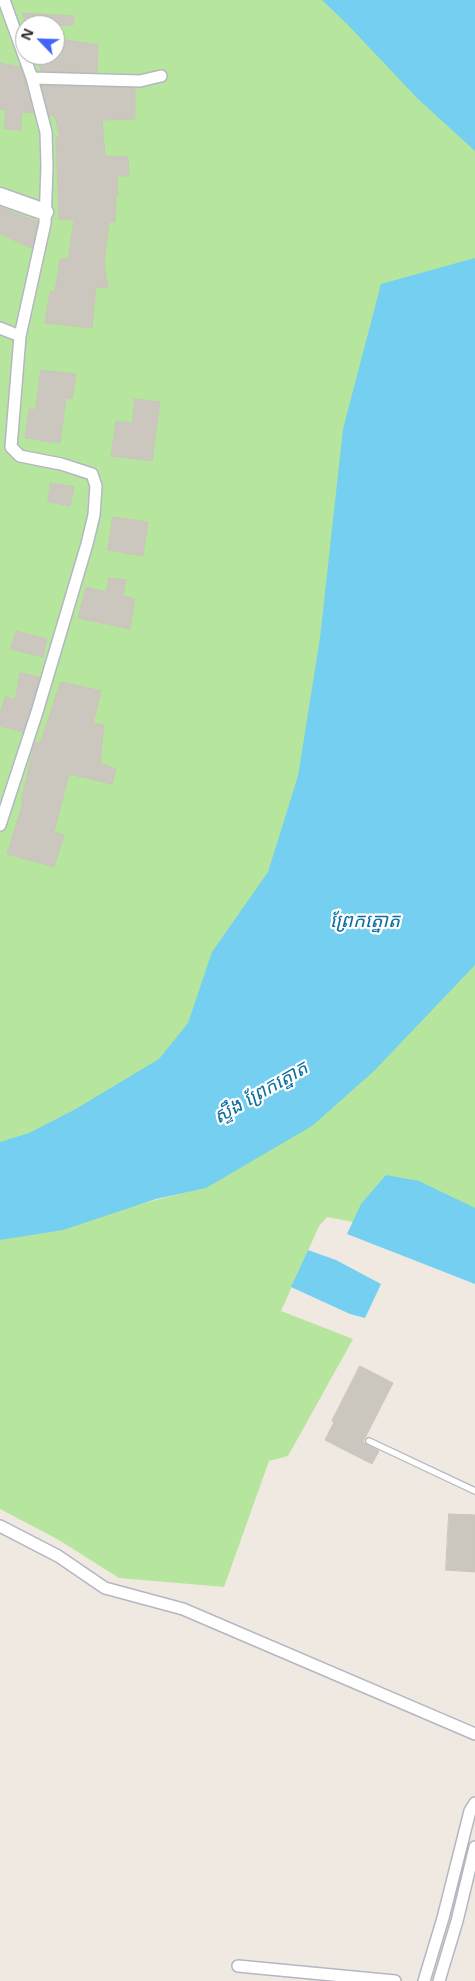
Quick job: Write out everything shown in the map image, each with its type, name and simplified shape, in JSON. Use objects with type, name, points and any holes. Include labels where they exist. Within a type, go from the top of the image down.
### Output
[{"type":"street","points":[[0,825],[37,712],[77,579],[94,515],[96,486],[92,474],[62,464],[20,456],[11,446],[20,336],[45,223],[47,166],[46,132],[32,78],[4,0]]},
{"type":"street","points":[[32,78],[140,81],[162,76]]},
{"type":"street","points":[[0,196],[45,212]]},
{"type":"street","points":[[0,328],[20,336]]},
{"type":"street","points":[[0,1526],[58,1556],[105,1588],[183,1610],[475,1734]]},
{"type":"street","points":[[424,1981],[443,1918],[470,1811],[475,1803]]},
{"type":"street","points":[[439,1981],[475,1847]]},
{"type":"street","points":[[238,1966],[395,1981]]},
{"type":"street","points":[[256,1981],[258,1968]]},
{"type":"lane","points":[[370,1441],[475,1491]]},
{"type":"green space","points":[[0,0],[475,0],[475,1245],[327,1217],[319,1226],[281,1311],[353,1339],[288,1456],[269,1461],[224,1587],[119,1578],[59,1540],[0,1509],[0,1240],[191,1191],[0,1155]]},
{"type":"water","points":[[322,0],[475,0],[475,151],[418,99]]},
{"type":"water","name":"ព្រែកត្នោត","points":[[475,258],[475,965],[374,1071],[312,1126],[206,1188],[156,1199],[63,1230],[0,1240],[0,1142],[29,1133],[74,1110],[159,1059],[188,1023],[212,952],[268,872],[298,776],[320,638],[343,429],[381,284]]},
{"type":"water","points":[[386,1175],[419,1181],[475,1208],[475,1284],[347,1234],[361,1204]]},
{"type":"water","points":[[308,1250],[336,1260],[381,1284],[365,1318],[350,1314],[291,1287]]},
{"type":"building","points":[[23,13],[57,15],[24,15]]},
{"type":"building","points":[[65,15],[74,16],[73,25],[65,25]]},
{"type":"building","points":[[65,40],[98,45],[97,72],[41,71],[39,65],[65,65]]},
{"type":"building","points":[[0,63],[20,67],[25,80],[33,113],[22,112],[21,130],[4,129],[6,110],[0,109]]},
{"type":"building","points":[[42,86],[135,88],[135,119],[102,120],[105,156],[128,157],[129,176],[117,176],[118,195],[116,195],[115,222],[109,222],[104,263],[108,288],[96,287],[92,328],[45,323],[50,291],[55,292],[60,259],[68,259],[74,220],[59,219],[56,137],[60,137],[55,116],[49,115]]},
{"type":"building","points":[[0,207],[38,222],[32,248],[0,234]]},
{"type":"building","points":[[41,370],[76,374],[72,399],[66,398],[60,443],[25,438],[29,409],[35,410]]},
{"type":"building","points":[[135,399],[160,402],[152,461],[111,456],[116,421],[132,423]]},
{"type":"building","points":[[51,483],[74,487],[70,506],[48,502]]},
{"type":"building","points":[[113,517],[148,522],[143,556],[108,550]]},
{"type":"building","points":[[109,578],[126,580],[123,596],[135,599],[130,629],[78,618],[86,587],[106,592]]},
{"type":"building","points":[[16,631],[47,639],[43,657],[11,649]]},
{"type":"building","points":[[20,673],[40,677],[23,732],[0,726],[0,714],[5,697],[15,699]]},
{"type":"building","points":[[61,682],[101,691],[93,723],[104,725],[100,763],[116,769],[112,784],[69,774],[54,832],[64,835],[54,867],[7,854],[23,803],[21,802],[35,742],[40,743]]},
{"type":"building","points":[[360,1366],[393,1383],[363,1442],[379,1451],[372,1464],[325,1440],[334,1422],[332,1421]]},
{"type":"building","points":[[449,1514],[475,1515],[475,1572],[446,1570]]},
{"type":"water label","name":"ស្ទឹង ព្រែកត្នោត","points":[[261,1093]]}]
